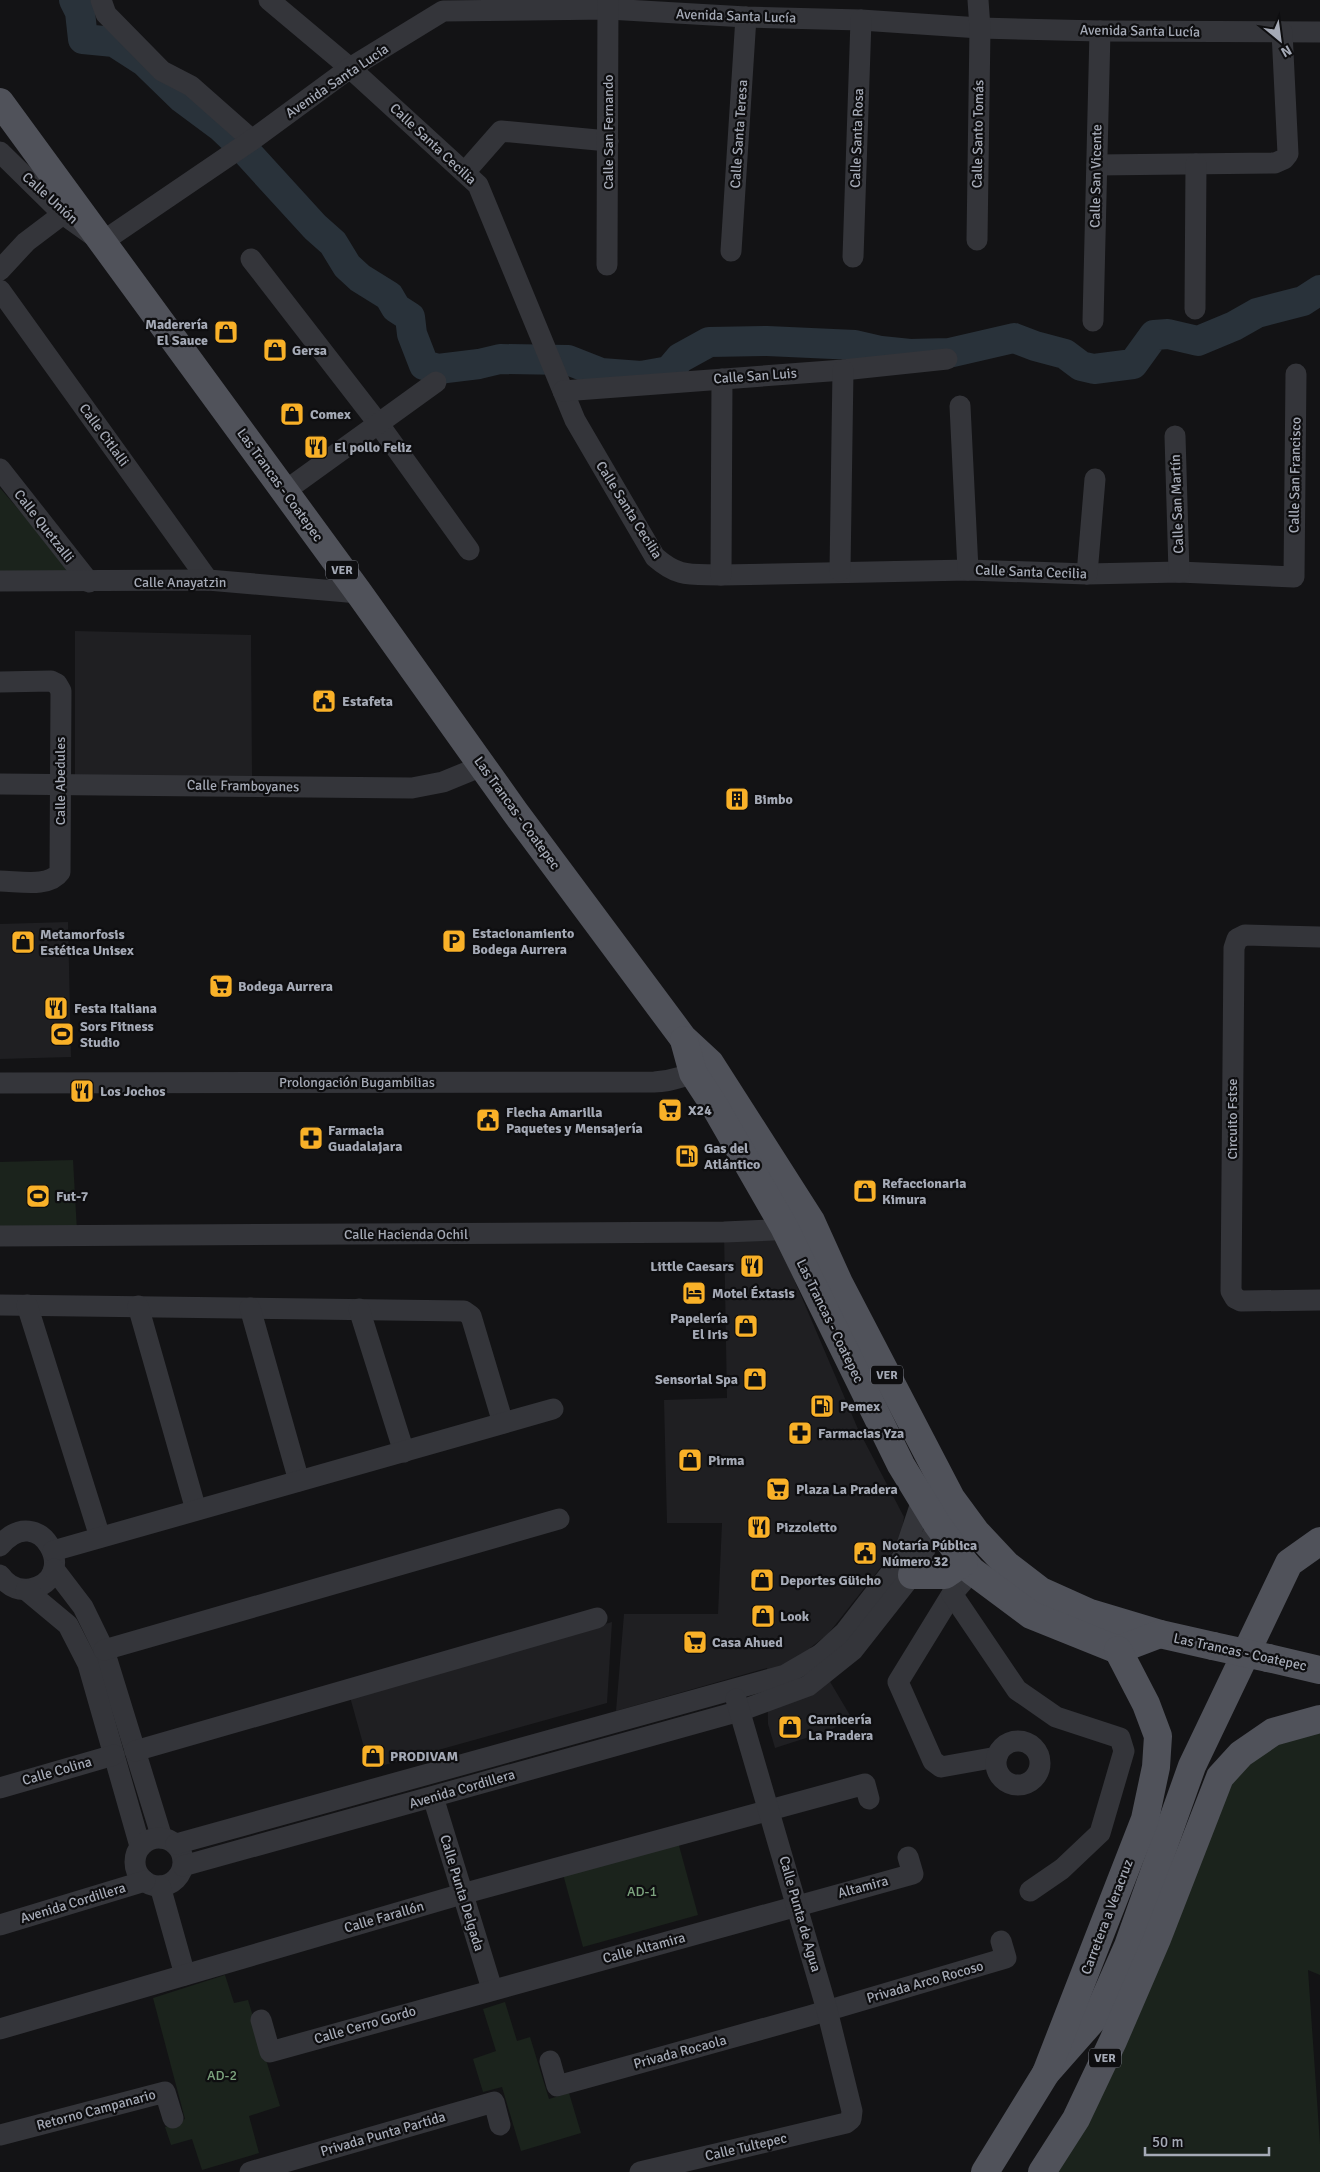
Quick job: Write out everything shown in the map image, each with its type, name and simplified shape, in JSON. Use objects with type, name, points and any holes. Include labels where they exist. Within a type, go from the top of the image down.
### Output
[{"type":"main road","name":"Las Trancas - Coatepec","points":[[0,102],[285,491],[482,766],[683,1038],[702,1068],[811,1221],[839,1283],[951,1498],[976,1532],[1007,1565],[1036,1603],[1090,1613],[1160,1634],[1318,1668]]},
{"type":"main road","name":"Las Trancas - Coatepec","points":[[702,1068],[714,1105],[784,1227],[900,1465],[937,1524],[968,1566],[1118,1650],[1160,1634]]},
{"type":"main road","points":[[1046,2072],[1098,2014],[1128,1946],[1192,1766],[1289,1563],[1320,1541]]},
{"type":"main road","points":[[912,1575],[944,1575],[968,1566]]},
{"type":"main road","name":"Carretera a Veracruz","points":[[985,2172],[1046,2072],[1145,1819],[1156,1767],[1158,1736],[1146,1704],[1118,1650]]},
{"type":"main road","name":"VER","points":[[1042,2172],[1076,2118],[1113,2041],[1157,1939],[1220,1777],[1242,1754],[1273,1732],[1320,1719]]},
{"type":"main road","points":[[1113,2041],[1128,1946]]},
{"type":"street","points":[[101,0],[106,14],[162,71],[190,86],[252,140]]},
{"type":"street","name":"Calle Santa Cecilia","points":[[269,0],[350,68],[478,185],[575,420],[655,557],[669,570],[686,574],[720,575],[840,571],[968,570],[1087,574],[1179,572],[1294,576]]},
{"type":"street","name":"Calle Santo Tomás","points":[[977,240],[980,28],[978,0]]},
{"type":"street","name":"Avenida Santa Lucía","points":[[102,242],[252,140],[350,68],[443,11],[608,5],[746,17],[861,20],[980,28],[1100,31],[1320,32]]},
{"type":"street","name":"Calle San Fernando","points":[[607,265],[608,5]]},
{"type":"street","name":"Calle Santa Teresa","points":[[731,251],[746,17]]},
{"type":"street","name":"Calle Santa Rosa","points":[[852,257],[861,20]]},
{"type":"street","name":"Calle San Vicente","points":[[1093,321],[1100,31]]},
{"type":"street","points":[[1096,165],[1275,163],[1284,159],[1288,154],[1282,32]]},
{"type":"street","points":[[465,172],[502,131],[608,141]]},
{"type":"street","name":"Calle Unión","points":[[0,152],[63,214],[102,242]]},
{"type":"street","points":[[1194,309],[1196,164]]},
{"type":"street","points":[[0,270],[26,242],[63,214]]},
{"type":"street","points":[[251,259],[378,424],[469,550]]},
{"type":"street","name":"Calle Citlalli","points":[[0,290],[208,580]]},
{"type":"street","name":"Calle San Luis","points":[[563,391],[843,370],[947,359]]},
{"type":"street","points":[[840,571],[843,370]]},
{"type":"street","name":"Calle San Francisco","points":[[1294,576],[1296,374]]},
{"type":"street","points":[[720,575],[722,379]]},
{"type":"street","points":[[285,491],[436,382]]},
{"type":"street","points":[[960,406],[968,570]]},
{"type":"street","name":"Calle San Martín","points":[[1175,436],[1179,572]]},
{"type":"street","name":"Calle Quetzalli","points":[[0,469],[89,582]]},
{"type":"street","points":[[1087,574],[1094,478]]},
{"type":"street","name":"Calle Anayatzin","points":[[0,581],[208,580],[359,593]]},
{"type":"street","name":"Calle Abedules","points":[[0,682],[51,681],[57,684],[61,691],[60,872],[56,878],[48,882],[0,881]]},
{"type":"street","name":"Calle Framboyanes","points":[[0,784],[412,788],[443,782],[482,766]]},
{"type":"street","name":"Circuito Fstse","points":[[1320,937],[1245,935],[1237,939],[1234,948],[1231,1291],[1235,1298],[1241,1300],[1320,1300]]},
{"type":"street","name":"Prolongación Bugambilias","points":[[0,1083],[654,1082],[667,1081],[702,1068]]},
{"type":"street","name":"Calle Hacienda Ochil","points":[[0,1236],[724,1232],[774,1230],[811,1221]]},
{"type":"street","points":[[0,1304],[464,1311],[471,1316],[503,1423]]},
{"type":"street","points":[[27,1305],[100,1537]]},
{"type":"street","points":[[138,1306],[196,1510]]},
{"type":"street","points":[[250,1308],[299,1481]]},
{"type":"street","points":[[359,1309],[404,1452]]},
{"type":"street","points":[[0,1575],[7,1583],[16,1588],[26,1590],[36,1588],[44,1584],[54,1560],[100,1537],[553,1409]]},
{"type":"street","name":"Avenida Cordillera","points":[[183,1866],[740,1711],[808,1686],[853,1650],[912,1575],[951,1498]]},
{"type":"street","name":"Avenida Cordillera","points":[[169,1841],[733,1691],[785,1675],[821,1654],[845,1632],[903,1557],[922,1500]]},
{"type":"street","points":[[104,1650],[559,1519]]},
{"type":"street","points":[[5,1537],[25,1531],[34,1532],[49,1543],[54,1560],[83,1607],[104,1650],[111,1706],[125,1753],[140,1846]]},
{"type":"street","points":[[968,1566],[898,1682],[932,1761],[941,1767],[997,1757]]},
{"type":"street","points":[[26,1590],[68,1625],[111,1706]]},
{"type":"street","points":[[952,1594],[1017,1690],[1056,1717],[1120,1738],[1124,1750],[1100,1834],[1062,1869],[1030,1891]]},
{"type":"street","name":"Calle Colina","points":[[0,1788],[597,1618]]},
{"type":"street","points":[[733,1691],[740,1711]]},
{"type":"street","name":"Calle Punta de Agua","points":[[740,1711],[827,2010],[852,2111],[851,2118]]},
{"type":"street","points":[[125,1753],[169,1841],[183,1858],[183,1866],[175,1880],[153,1884]]},
{"type":"street","name":"Calle Farallón","points":[[0,2028],[462,1894],[865,1784],[869,1799]]},
{"type":"street","name":"Calle Punta Delgada","points":[[433,1797],[492,1989]]},
{"type":"street","points":[[169,1841],[146,1841],[140,1846],[136,1853],[136,1869],[153,1884],[185,1975]]},
{"type":"street","name":"Altamira","points":[[797,1906],[913,1874],[908,1857]]},
{"type":"street","name":"Avenida Cordillera","points":[[0,1925],[153,1884]]},
{"type":"street","name":"Calle Altamira","points":[[492,1989],[797,1906]]},
{"type":"street","name":"Privada Arco Rocoso","points":[[827,2010],[1006,1958],[1001,1942]]},
{"type":"street","name":"Calle Cerro Gordo","points":[[261,2020],[270,2052],[492,1989]]},
{"type":"street","name":"Privada Rocaola","points":[[550,2061],[557,2086],[827,2010]]},
{"type":"street","name":"Retorno Campanario","points":[[0,2135],[165,2092],[173,2118]]},
{"type":"street","name":"Privada Punta Partida","points":[[250,2172],[494,2102],[500,2125]]},
{"type":"street","name":"Calle Tultepec","points":[[640,2172],[846,2123],[851,2118]]},
{"type":"shaded area","points":[[75,631],[251,635],[252,777],[75,780]]},
{"type":"shaded area","points":[[68,922],[71,1057],[0,1059],[0,924]]},
{"type":"shaded area","name":"Plaza La Pradera","points":[[773,1230],[858,1429],[904,1517],[900,1543],[828,1634],[810,1648],[851,1717],[831,1730],[775,1748],[768,1724],[767,1668],[616,1711],[624,1614],[718,1614],[722,1523],[667,1523],[664,1400],[727,1398],[724,1232]]},
{"type":"shaded area","points":[[612,1622],[607,1703],[370,1769],[350,1697]]},
{"type":"green space","points":[[0,488],[75,575],[0,572]]},
{"type":"green space","name":"Fut-7","points":[[73,1160],[77,1231],[0,1231],[0,1162]]},
{"type":"green space","points":[[1320,1726],[1320,1975],[1308,1970],[1320,2144],[1320,2172],[1046,2172],[1225,1790],[1274,1740]]},
{"type":"green space","name":"AD-1","points":[[678,1842],[698,1915],[583,1947],[563,1874]]},
{"type":"green space","name":"AD-2","points":[[225,1975],[234,2003],[248,2000],[280,2106],[249,2116],[259,2153],[202,2170],[192,2139],[171,2145],[165,2127],[185,2119],[153,1998]]},
{"type":"green space","points":[[505,2002],[517,2041],[530,2037],[549,2099],[569,2093],[581,2133],[521,2151],[502,2087],[483,2092],[473,2059],[496,2051],[483,2009]]},
{"type":"waterway","points":[[74,0],[80,12],[83,39],[114,42],[145,62],[182,98],[221,127],[242,147],[315,227],[333,243],[347,266],[360,278],[389,296],[396,308],[410,317],[412,334],[424,365],[438,369],[479,364],[500,359],[568,360],[601,373],[641,376],[669,371],[680,358],[709,342],[767,341],[855,345],[881,351],[910,354],[949,353],[1014,338],[1065,354],[1081,366],[1094,369],[1133,364],[1154,335],[1168,334],[1198,341],[1234,326],[1257,313],[1303,301],[1320,290]]},
{"type":"place","name":"Maderería El Sauce","points":[[226,332]]},
{"type":"place","name":"Gersa","points":[[275,350]]},
{"type":"place","name":"Comex","points":[[292,414]]},
{"type":"place","name":"El pollo Feliz","points":[[316,447]]},
{"type":"place","name":"Estafeta","points":[[324,701]]},
{"type":"place","name":"Bimbo","points":[[737,799]]},
{"type":"place","name":"Estacionamiento Bodega Aurrera","points":[[454,941]]},
{"type":"place","name":"Metamorfosis Estética Unisex","points":[[23,942]]},
{"type":"place","name":"Bodega Aurrera","points":[[221,986]]},
{"type":"place","name":"Festa Italiana","points":[[56,1008]]},
{"type":"place","name":"Sors Fitness Studio","points":[[62,1034]]},
{"type":"place","name":"Los Jochos","points":[[82,1091]]},
{"type":"place","name":"X24","points":[[670,1110]]},
{"type":"place","name":"Flecha Amarilla Paquetes y Mensajería","points":[[488,1120]]},
{"type":"place","name":"Farmacia Guadalajara","points":[[311,1138]]},
{"type":"place","name":"Gas del Atlántico","points":[[687,1156]]},
{"type":"place","name":"Refaccionaria Kimura","points":[[865,1191]]},
{"type":"place","name":"Fut-7","points":[[38,1196]]},
{"type":"place","name":"Little Caesars","points":[[752,1266]]},
{"type":"place","name":"Motel Éxtasis","points":[[694,1293]]},
{"type":"place","name":"Papelería El Iris","points":[[746,1326]]},
{"type":"place","name":"Sensorial Spa","points":[[755,1379]]},
{"type":"place","name":"Pemex","points":[[822,1406]]},
{"type":"place","name":"Farmacias Yza","points":[[800,1433]]},
{"type":"place","name":"Pirma","points":[[690,1460]]},
{"type":"place","name":"Plaza La Pradera","points":[[778,1489]]},
{"type":"place","name":"Pizzoletto","points":[[759,1527]]},
{"type":"place","name":"Notaría Pública Número 32","points":[[865,1553]]},
{"type":"place","name":"Deportes Güicho","points":[[762,1580]]},
{"type":"place","name":"Look","points":[[763,1616]]},
{"type":"place","name":"Casa Ahued","points":[[695,1642]]},
{"type":"place","name":"Carnicería La Pradera","points":[[790,1727]]},
{"type":"place","name":"PRODIVAM","points":[[373,1756]]}]
